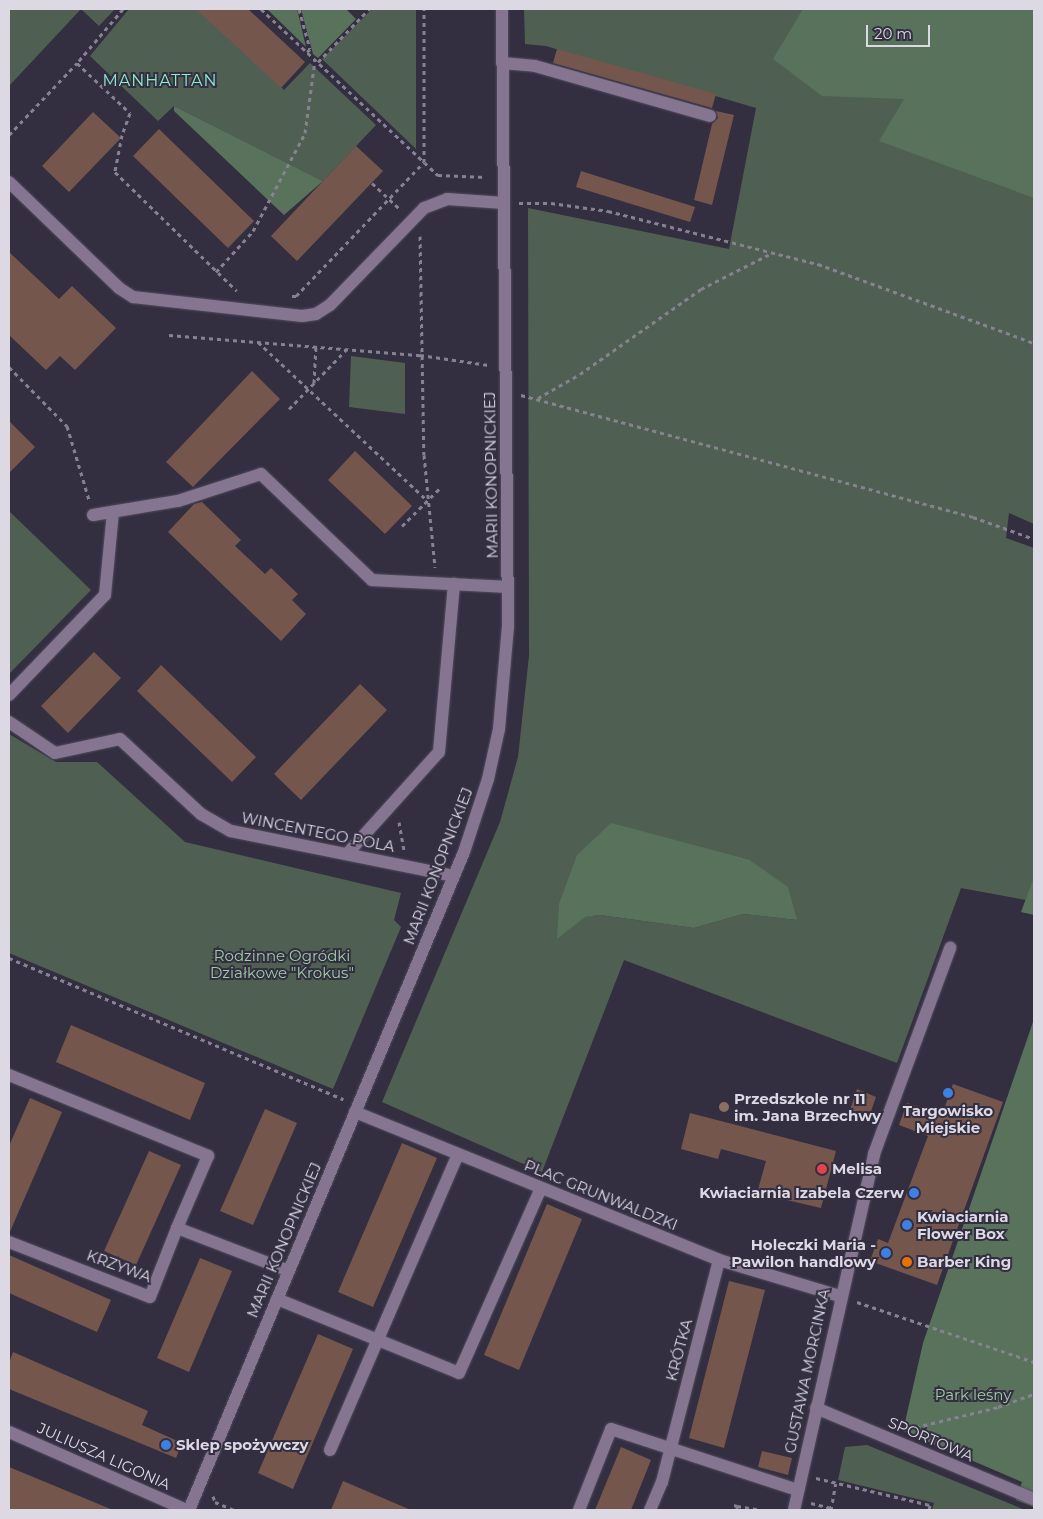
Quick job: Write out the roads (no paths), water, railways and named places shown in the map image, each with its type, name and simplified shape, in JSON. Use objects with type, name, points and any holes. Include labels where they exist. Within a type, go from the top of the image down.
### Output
[{"type":"street","name":"MARII KONOPNICKIEJ","points":[[188,1510],[454,876],[478,815],[499,729],[508,656],[502,9]]},
{"type":"street","points":[[502,62],[535,66],[710,116]]},
{"type":"street","points":[[9,182],[119,288],[133,298],[302,316],[316,314],[330,305],[424,208],[448,199],[504,203]]},
{"type":"street","points":[[93,515],[178,501],[261,474],[372,580],[508,587]]},
{"type":"street","points":[[9,695],[105,595],[113,512]]},
{"type":"street","points":[[347,854],[439,752],[454,584]]},
{"type":"street","name":"WINCENTEGO POLA","points":[[9,722],[55,752],[120,739],[201,814],[231,831],[454,876]]},
{"type":"street","name":"GUSTAWA MORCINKA","points":[[794,1510],[840,1296],[874,1154],[950,948]]},
{"type":"street","points":[[9,1075],[208,1156],[177,1228],[289,1271]]},
{"type":"street","name":"PLAC GRUNWALDZKI","points":[[355,1112],[457,1156],[719,1260],[840,1296]]},
{"type":"street","points":[[330,1450],[457,1156]]},
{"type":"street","points":[[277,1299],[459,1373],[541,1188]]},
{"type":"street","name":"KRZYWA","points":[[9,1242],[150,1297],[177,1228]]},
{"type":"street","name":"KRÓTKA","points":[[650,1510],[662,1482],[719,1260]]},
{"type":"street","name":"SPORTOWA","points":[[816,1408],[1034,1499]]},
{"type":"street","points":[[579,1510],[611,1429],[798,1490]]},
{"type":"street","name":"JULIUSZA LIGONIA","points":[[9,1432],[188,1510]]},
{"type":"place","name":"Targowisko Miejskie","points":[[948,1093]]},
{"type":"place","name":"Przedszkole nr 11 im. Jana Brzechwy","points":[[724,1107]]},
{"type":"place","name":"Melisa","points":[[822,1169]]},
{"type":"place","name":"Kwiaciarnia Izabela Czerw","points":[[914,1193]]},
{"type":"place","name":"Kwiaciarnia Flower Box","points":[[907,1225]]},
{"type":"place","name":"Holeczki Maria - Pawilon handlowy","points":[[886,1253]]},
{"type":"place","name":"Barber King","points":[[907,1262]]},
{"type":"place","name":"Sklep spożywczy","points":[[166,1445]]},
{"type":"district","name":"MANHATTAN","points":[[160,81]]},
{"type":"park label","name":"Rodzinne Ogródki Działkowe \"Krokus\"","points":[[282,964]]},
{"type":"park label","name":"Park leśny","points":[[973,1395]]}]
